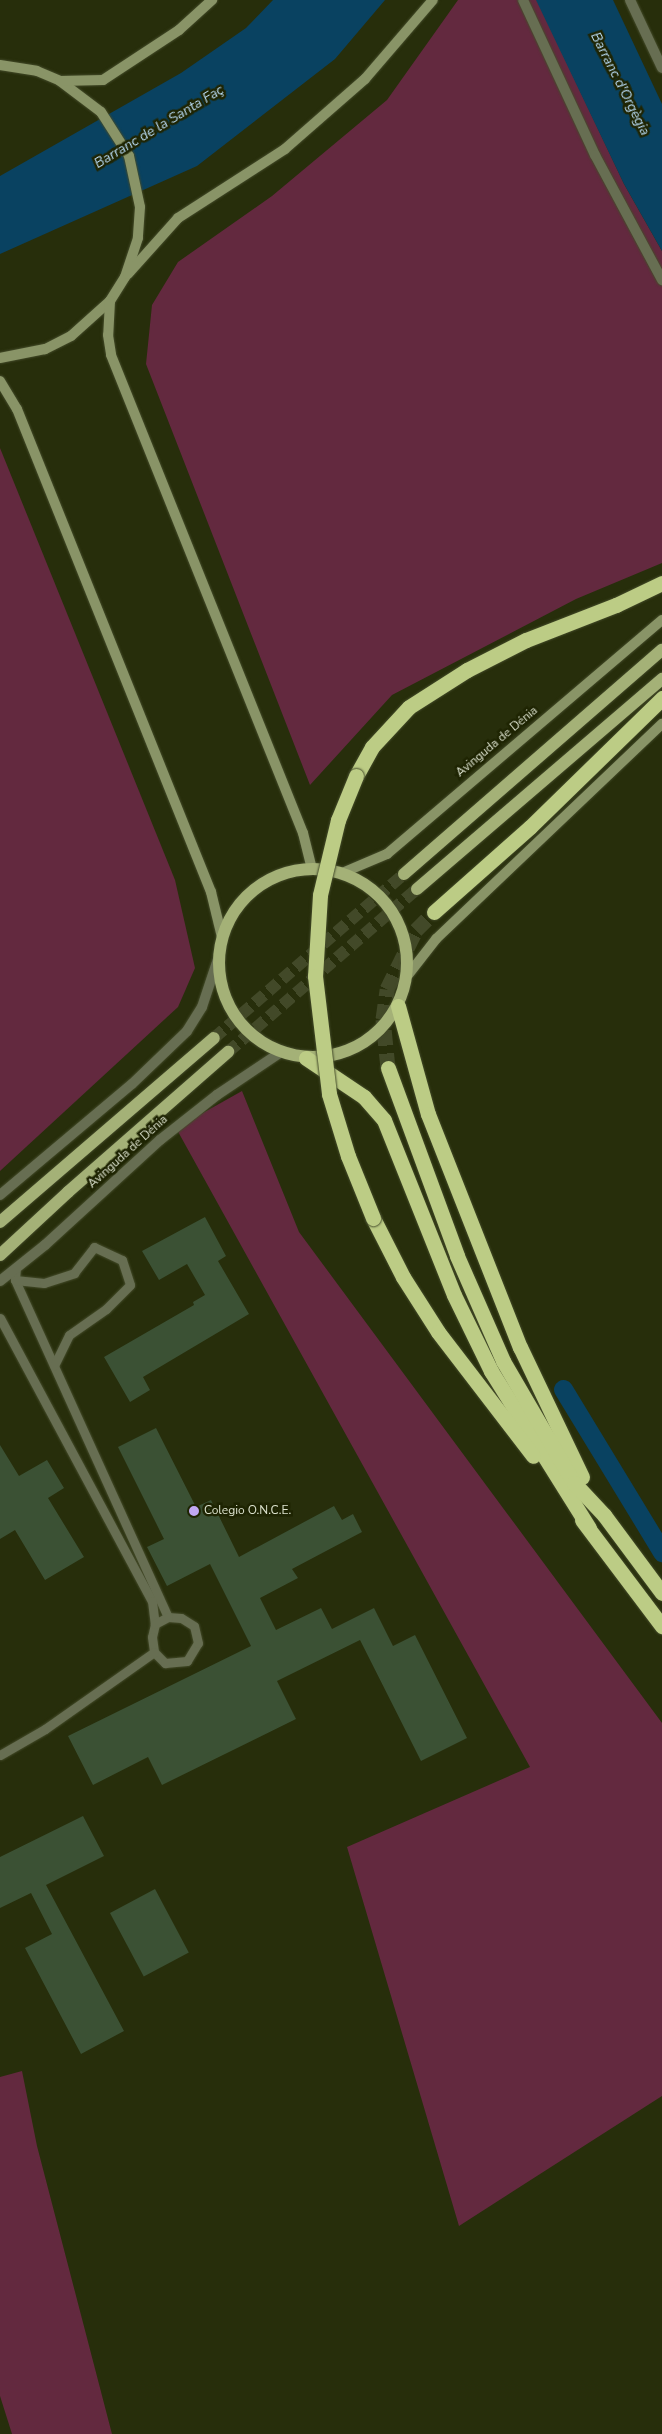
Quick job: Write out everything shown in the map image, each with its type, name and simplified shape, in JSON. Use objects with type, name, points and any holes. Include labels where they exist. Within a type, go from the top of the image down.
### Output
[{"type":"highway","points":[[662,583],[616,605],[526,640],[467,670],[409,706],[372,747],[356,776],[338,820],[320,895],[315,976],[329,1094],[348,1156],[372,1218],[403,1277],[438,1332],[662,1626]]},
{"type":"highway","points":[[434,912],[530,827],[662,698]]},
{"type":"highway","points":[[398,1006],[428,1114],[520,1347],[567,1450],[604,1515]]},
{"type":"highway","points":[[306,1058],[364,1097],[384,1120],[454,1295],[491,1371],[589,1528]]},
{"type":"highway","points":[[388,1068],[457,1256],[499,1353],[574,1483],[604,1515],[662,1593]]},
{"type":"main road","points":[[60,81],[102,80],[179,30],[212,0]]},
{"type":"main road","points":[[0,358],[45,350],[71,336],[110,301],[125,277],[178,218],[285,149],[365,79],[432,0]]},
{"type":"main road","points":[[0,66],[37,72],[60,81],[81,94],[116,131],[129,156],[140,207],[138,238],[125,277]]},
{"type":"main road","points":[[110,301],[108,335],[111,355],[303,833],[312,868]]},
{"type":"main road","points":[[0,381],[17,409],[203,873],[222,937]]},
{"type":"main road","name":"Avinguda de Dénia","points":[[342,873],[387,854],[662,620]]},
{"type":"main road","points":[[404,874],[662,650]]},
{"type":"main road","points":[[417,889],[662,680]]},
{"type":"main road","points":[[408,975],[407,948],[398,922],[384,900],[364,883],[342,873],[312,868],[273,877],[256,888],[237,907],[222,937],[219,956],[222,989],[234,1014],[253,1036],[281,1052],[306,1058],[329,1057],[350,1051],[370,1040],[386,1025],[398,1006],[408,975],[436,939],[662,724]]},
{"type":"main road","points":[[0,1222],[214,1038]]},
{"type":"main road","name":"Avinguda de Dénia","points":[[0,1256],[68,1192],[228,1052]]},
{"type":"street","points":[[523,0],[586,138],[662,280]]},
{"type":"street","points":[[630,0],[662,68]]},
{"type":"street","points":[[0,1195],[132,1084],[187,1031],[202,1008],[219,956]]},
{"type":"street","name":"Avinguda de Dénia","points":[[0,1281],[160,1140],[217,1095],[281,1052]]},
{"type":"lane","points":[[16,1280],[44,1283],[74,1273],[94,1247],[122,1260],[130,1285],[106,1309],[69,1336],[54,1366]]},
{"type":"lane","points":[[16,1268],[16,1280],[168,1618]]},
{"type":"lane","points":[[0,1318],[152,1601],[155,1624],[152,1637],[154,1652],[165,1663],[176,1664],[187,1661],[194,1653],[198,1643],[194,1626],[181,1618],[168,1618],[155,1624]]},
{"type":"lane","points":[[0,1755],[45,1729],[154,1652]]},
{"type":"shaded area","points":[[458,0],[537,0],[624,184],[662,251],[662,563],[576,599],[392,695],[310,785],[146,364],[152,305],[178,262],[272,196],[387,100]]},
{"type":"shaded area","points":[[0,448],[175,880],[195,968],[178,1007],[0,1171]]},
{"type":"shaded area","points":[[242,1091],[299,1232],[662,1723],[662,2096],[459,2226],[347,1847],[530,1767],[176,1128]]},
{"type":"shaded area","points":[[22,2071],[37,2146],[112,2434],[12,2434],[0,2396],[0,2077]]},
{"type":"water","name":"Barranc de la Santa Faç","points":[[273,0],[385,0],[335,59],[197,166],[0,254],[0,176],[181,73],[246,28]]},
{"type":"water","name":"Barranc d'Orgègia","points":[[536,0],[613,0],[662,104],[662,251],[624,184]]},
{"type":"building","points":[[205,1217],[226,1256],[218,1261],[249,1314],[143,1377],[150,1390],[130,1402],[104,1357],[194,1305],[193,1302],[205,1295],[187,1264],[159,1280],[142,1251]]},
{"type":"building","points":[[156,1428],[196,1507],[211,1500],[239,1557],[334,1506],[342,1520],[353,1514],[362,1532],[292,1569],[298,1578],[260,1598],[276,1630],[321,1608],[332,1629],[374,1608],[393,1646],[415,1635],[467,1738],[421,1761],[360,1640],[277,1681],[296,1719],[162,1785],[148,1757],[93,1785],[68,1736],[251,1646],[210,1564],[167,1586],[147,1547],[164,1539],[118,1447]]},
{"type":"building","points":[[0,1445],[19,1476],[47,1460],[64,1488],[48,1498],[84,1557],[45,1580],[15,1530],[0,1539]]},
{"type":"building","points":[[83,1816],[104,1856],[46,1885],[124,2031],[81,2054],[25,1948],[52,1934],[31,1893],[0,1908],[0,1857]]},
{"type":"building","points":[[155,1889],[189,1953],[144,1977],[110,1913]]},
{"type":"waterway","points":[[563,1389],[662,1552]]},
{"type":"tunnel","points":[[214,1038],[404,874]]},
{"type":"tunnel","points":[[228,1052],[417,889]]},
{"type":"tunnel","points":[[388,1068],[383,1019],[387,989],[416,930],[434,912]]},
{"type":"place","name":"Colegio O.N.C.E.","points":[[194,1511]]}]
